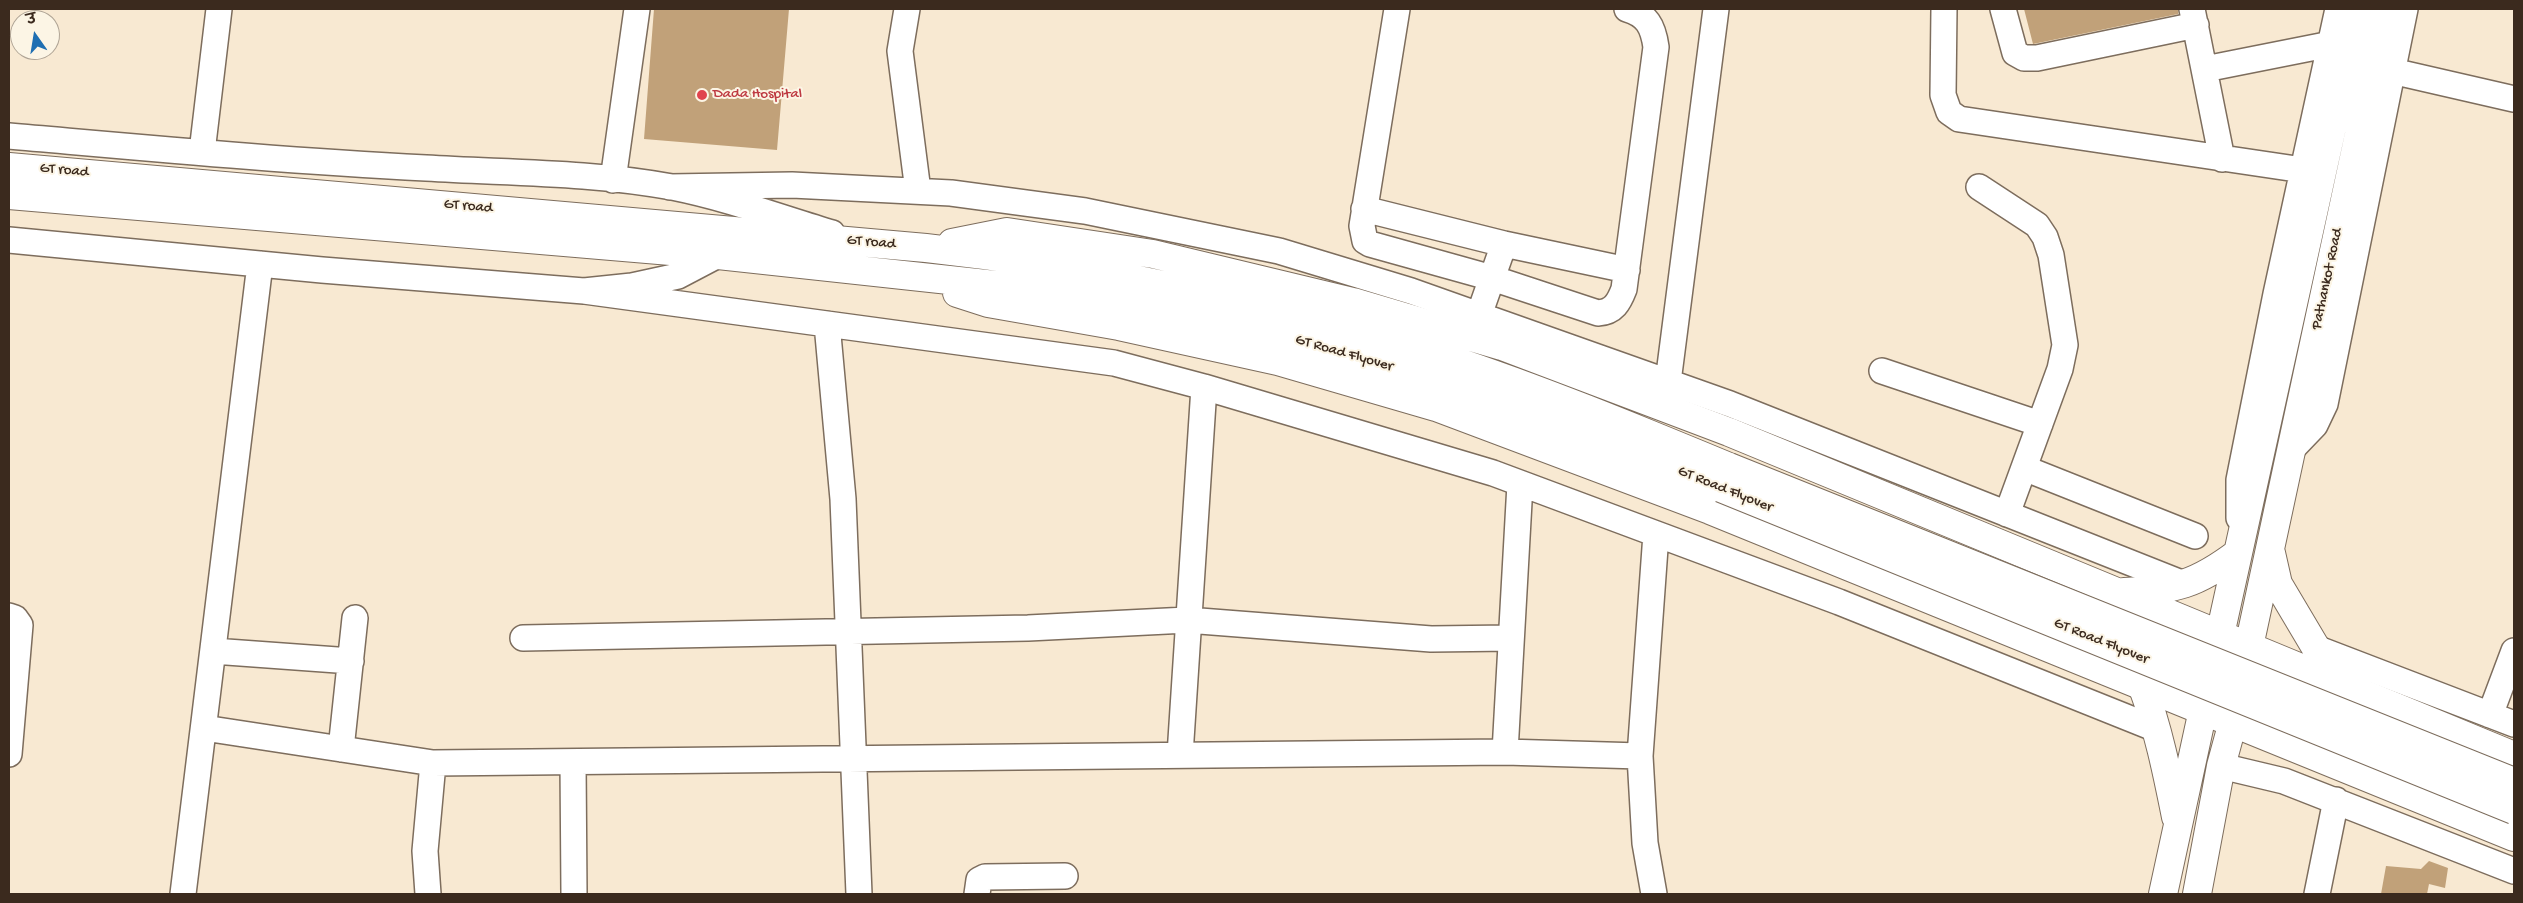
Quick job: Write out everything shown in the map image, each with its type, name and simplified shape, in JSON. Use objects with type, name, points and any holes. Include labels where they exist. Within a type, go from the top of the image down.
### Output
[{"type":"main road","points":[[2164,894],[2358,9]]},
{"type":"main road","name":"Pathankot Road","points":[[2197,894],[2221,766],[2233,722],[2386,9]]},
{"type":"main road","name":"GT road","points":[[9,167],[926,248]]},
{"type":"main road","name":"GT road","points":[[9,195],[718,255],[906,276]]},
{"type":"main road","points":[[926,248],[1007,232],[1153,254],[1353,302],[1502,346],[1729,432],[2514,756]]},
{"type":"main road","name":"GT Road Flyover","points":[[926,248],[991,255],[1126,278],[1287,312],[1443,356],[1649,434],[1725,478],[2514,810]]},
{"type":"main road","points":[[906,276],[988,303],[1119,326],[1278,361],[1436,407],[1710,510],[2514,836]]},
{"type":"main road","name":"GT Road Flyover","points":[[906,276],[1023,288],[1130,302],[1286,338],[1442,384],[1725,478],[2514,782]]},
{"type":"main road","points":[[2270,550],[2278,584],[2316,648],[2376,700]]},
{"type":"main road","points":[[2115,592],[2157,591],[2195,582],[2238,553]]},
{"type":"main road","points":[[2142,685],[2156,729],[2178,829]]},
{"type":"street","points":[[202,152],[219,9]]},
{"type":"street","points":[[613,180],[637,9]]},
{"type":"street","points":[[907,9],[900,51],[918,191]]},
{"type":"street","points":[[1396,9],[1364,209],[1363,235],[1365,241],[1492,278],[1598,313],[1607,312],[1619,302],[1624,289],[1656,47],[1654,32],[1647,19],[1639,13],[1627,9]]},
{"type":"street","points":[[1668,382],[1716,9]]},
{"type":"street","points":[[1944,9],[1943,95],[1949,112],[1960,119],[2303,170]]},
{"type":"street","points":[[2003,9],[2015,53],[2024,58],[2037,58],[2194,17],[2222,159]]},
{"type":"street","points":[[2238,553],[2239,480],[2338,9]]},
{"type":"street","points":[[2292,450],[2315,425],[2325,404],[2405,9]]},
{"type":"street","points":[[2205,69],[2331,44]]},
{"type":"street","points":[[2392,71],[2514,99]]},
{"type":"street","points":[[9,136],[425,168],[557,173],[670,187],[723,199],[860,242]]},
{"type":"street","points":[[670,187],[792,185],[951,193],[1085,211],[1279,251],[1411,291],[1730,404],[2184,584]]},
{"type":"street","points":[[1979,187],[2037,225],[2044,237],[2051,255],[2065,345],[2060,369],[2007,514]]},
{"type":"street","points":[[1364,209],[1504,244],[1627,270]]},
{"type":"street","points":[[9,240],[260,264],[584,291],[1114,363],[1204,387],[1474,467],[1839,602],[2156,729]]},
{"type":"street","points":[[1479,315],[1504,244]]},
{"type":"street","points":[[584,291],[632,286],[678,276],[718,255]]},
{"type":"street","points":[[184,894],[260,264]]},
{"type":"street","points":[[827,324],[844,500],[859,894]]},
{"type":"street","points":[[1882,372],[2040,424]]},
{"type":"street","points":[[1180,755],[1187,620],[1204,387]]},
{"type":"street","points":[[2024,468],[2195,536]]},
{"type":"street","points":[[1505,752],[1520,484]]},
{"type":"street","points":[[1654,894],[1646,843],[1640,756],[1656,534]]},
{"type":"street","points":[[9,616],[15,618],[20,626],[9,754]]},
{"type":"street","points":[[341,749],[355,618]]},
{"type":"street","points":[[523,638],[1028,628],[1187,620],[1431,639],[1511,638]]},
{"type":"street","points":[[2316,648],[2514,724]]},
{"type":"street","points":[[213,651],[351,661]]},
{"type":"street","points":[[2490,715],[2514,651]]},
{"type":"street","points":[[204,728],[433,763],[1505,752],[1640,756]]},
{"type":"street","points":[[573,762],[574,894]]},
{"type":"street","points":[[428,894],[425,851],[433,763]]},
{"type":"street","points":[[2221,766],[2284,781],[2514,870]]},
{"type":"street","points":[[2318,894],[2336,800]]},
{"type":"street","points":[[977,894],[979,880],[985,877],[1065,876]]},
{"type":"building","points":[[654,9],[789,9],[777,150],[644,139]]},
{"type":"building","points":[[2024,9],[2178,9],[2178,14],[2033,44]]},
{"type":"building","points":[[2429,861],[2448,868],[2445,888],[2429,884],[2427,894],[2381,894],[2386,866],[2421,869]]},
{"type":"place","name":"Dada Hospital","points":[[702,95]]}]
